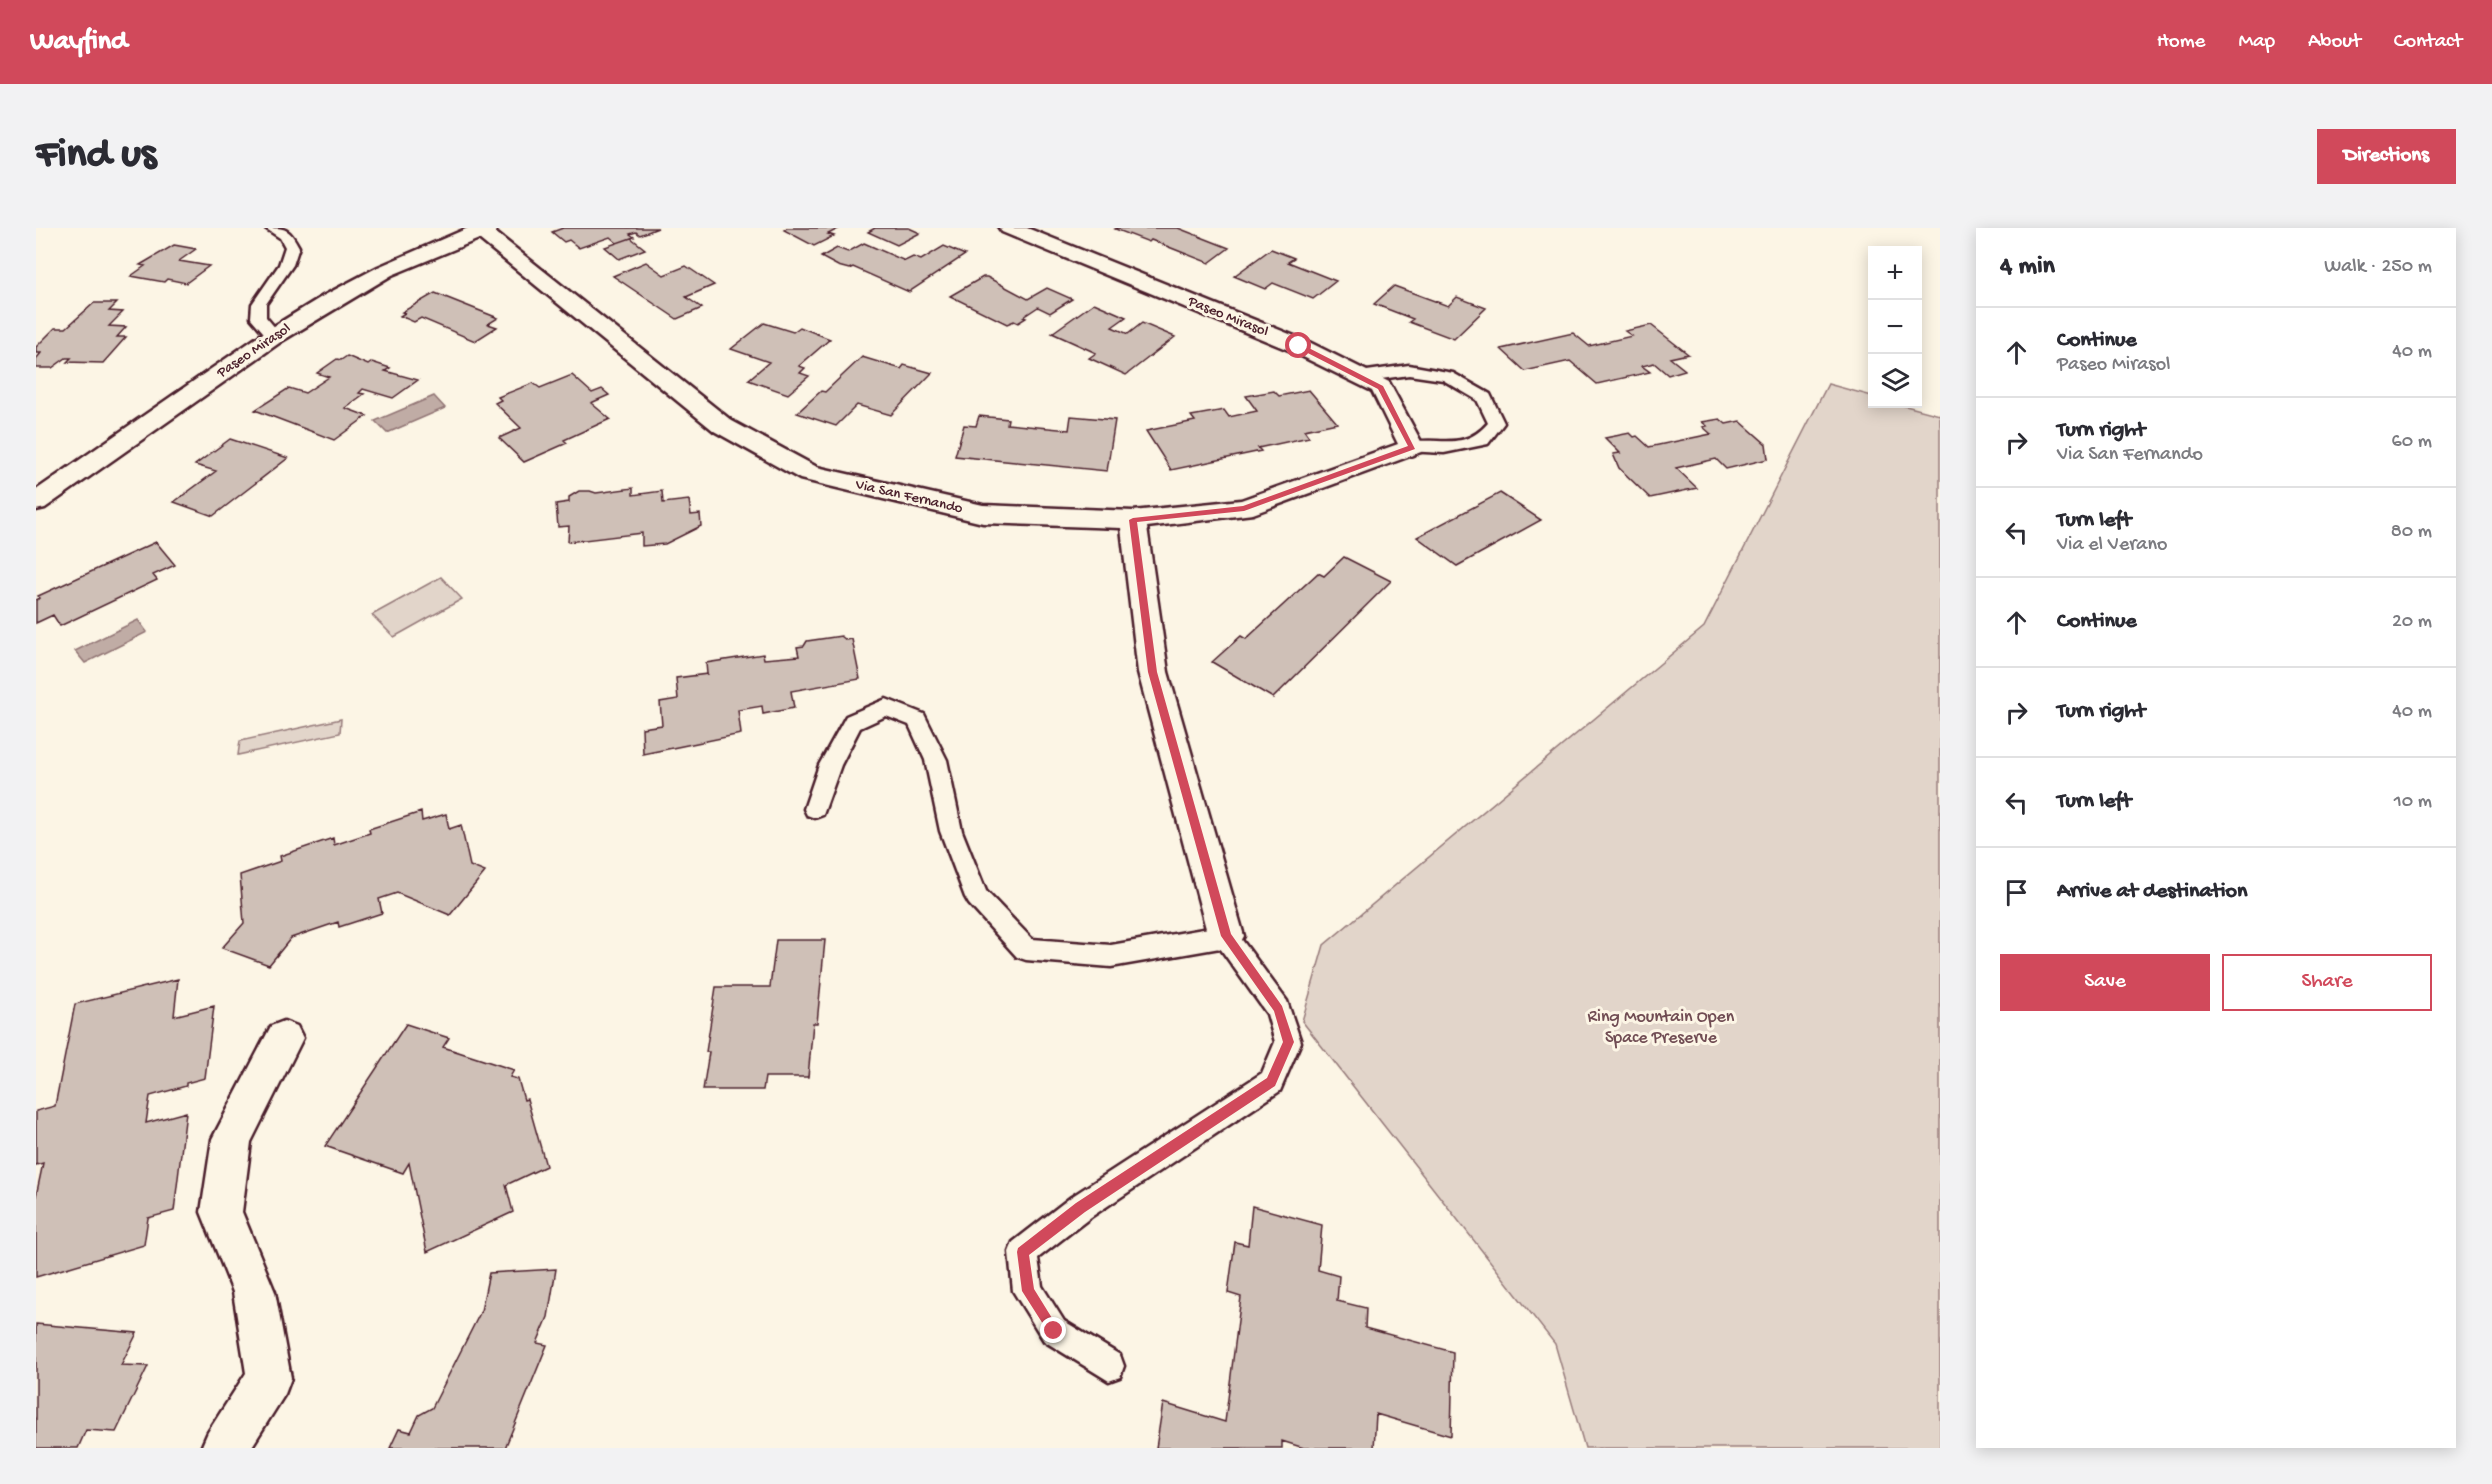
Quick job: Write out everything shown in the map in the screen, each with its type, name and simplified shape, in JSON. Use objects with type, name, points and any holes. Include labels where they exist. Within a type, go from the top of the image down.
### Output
[{"type":"street","name":"Paseo Mirasol","points":[[1009,228],[1299,346],[1381,387],[1412,447]]},
{"type":"street","name":"Paseo Mirasol","points":[[36,502],[274,336],[385,271],[482,229]]},
{"type":"street","name":"Via San Fernando","points":[[482,229],[723,426],[809,473],[983,514],[1133,520],[1244,508],[1412,447]]},
{"type":"street","points":[[1133,520],[1153,672],[1226,936]]},
{"type":"street","points":[[224,1448],[269,1378],[254,1292],[221,1212],[232,1139],[285,1038]]},
{"type":"lane","points":[[272,228],[286,235],[292,247],[286,266],[259,304],[258,318],[274,336]]},
{"type":"lane","points":[[1360,377],[1409,370],[1447,376],[1484,397],[1496,423],[1482,440],[1444,448],[1412,447]]},
{"type":"lane","points":[[815,809],[830,765],[853,722],[886,707],[917,720],[936,760],[951,831],[977,897],[1026,949],[1111,956],[1226,936],[1278,1009],[1288,1042],[1271,1082],[1081,1207],[1023,1252],[1028,1291],[1054,1331],[1109,1365]]},
{"type":"green space","name":"Ring Mountain Open Space Preserve","points":[[1828,384],[1868,395],[1868,408],[1913,408],[1940,415],[1940,1448],[1585,1448],[1555,1344],[1302,1021],[1324,945],[1704,627]]},
{"type":"green space","points":[[441,577],[462,599],[394,637],[372,615]]},
{"type":"green space","points":[[341,719],[340,733],[238,755],[240,741]]},
{"type":"shaded area","points":[[434,396],[445,408],[387,433],[375,421]]},
{"type":"shaded area","points":[[138,620],[147,632],[85,663],[75,651]]},
{"type":"building","points":[[563,228],[658,228],[640,235],[636,232],[630,234],[634,237],[617,243],[610,237],[579,248],[569,240],[564,242],[552,232]]},
{"type":"building","points":[[787,228],[840,228],[828,234],[834,236],[814,246],[784,230]]},
{"type":"building","points":[[875,228],[909,228],[920,233],[897,245],[868,232]]},
{"type":"building","points":[[1178,228],[1229,248],[1209,263],[1151,240],[1149,242],[1115,229]]},
{"type":"building","points":[[631,238],[645,249],[619,259],[605,247]]},
{"type":"building","points":[[864,243],[905,261],[913,257],[921,260],[944,246],[965,255],[909,292],[853,267],[849,269],[838,266],[821,257],[837,248],[848,252]]},
{"type":"building","points":[[174,245],[196,249],[179,261],[209,266],[186,283],[131,276],[145,266],[140,265]]},
{"type":"building","points":[[1271,249],[1294,258],[1288,262],[1336,281],[1313,299],[1273,283],[1265,289],[1234,276]]},
{"type":"building","points":[[646,262],[664,275],[686,266],[714,285],[686,297],[702,308],[677,319],[613,276]]},
{"type":"building","points":[[983,277],[1028,299],[1047,288],[1072,299],[1050,313],[1038,307],[1018,323],[1014,321],[1007,324],[950,296]]},
{"type":"building","points":[[1394,286],[1448,306],[1457,297],[1486,308],[1454,339],[1409,322],[1413,319],[1374,304]]},
{"type":"building","points":[[435,293],[498,318],[488,324],[497,327],[475,341],[421,318],[414,322],[400,316],[405,313],[402,312]]},
{"type":"building","points":[[94,303],[117,303],[109,311],[123,312],[109,326],[126,327],[117,337],[126,337],[103,363],[67,362],[71,358],[66,358],[52,368],[36,368],[36,359],[41,353],[36,353],[36,347],[55,328],[66,328]]},
{"type":"building","points":[[1094,303],[1126,317],[1112,327],[1128,334],[1142,323],[1175,337],[1126,375],[1089,358],[1096,353],[1052,333]]},
{"type":"building","points":[[764,323],[793,332],[800,327],[830,339],[799,366],[805,368],[800,373],[809,376],[788,394],[748,380],[769,362],[731,349]]},
{"type":"building","points":[[1651,325],[1688,354],[1670,358],[1685,370],[1668,375],[1654,363],[1642,366],[1650,372],[1597,384],[1570,361],[1525,371],[1501,349],[1573,333],[1589,346],[1632,336],[1625,331]]},
{"type":"building","points":[[347,356],[368,365],[372,362],[390,368],[385,371],[418,380],[393,398],[363,389],[359,393],[364,394],[345,408],[367,416],[334,440],[255,410],[289,388],[305,393],[329,377],[317,373],[337,359],[341,360]]},
{"type":"building","points":[[862,357],[901,369],[904,365],[932,373],[891,415],[857,405],[836,426],[797,413],[821,391],[825,392]]},
{"type":"building","points":[[572,375],[592,393],[602,389],[609,395],[591,403],[610,419],[564,440],[567,443],[524,462],[499,438],[521,428],[495,403],[501,400],[498,397],[533,383],[540,388]]},
{"type":"building","points":[[1309,390],[1337,423],[1304,430],[1309,437],[1258,448],[1261,451],[1171,470],[1146,431],[1195,421],[1191,416],[1224,410],[1229,417],[1257,411],[1246,396],[1274,391],[1279,396]]},
{"type":"building","points":[[979,416],[1008,419],[1007,424],[1069,430],[1071,416],[1115,420],[1107,471],[955,456],[964,425],[976,426]]},
{"type":"building","points":[[1720,419],[1726,424],[1740,421],[1766,444],[1768,459],[1726,469],[1716,459],[1676,468],[1697,488],[1650,498],[1619,468],[1613,454],[1620,453],[1605,438],[1630,433],[1649,447],[1711,434],[1703,427],[1707,426],[1702,422]]},
{"type":"building","points":[[230,439],[288,458],[213,516],[174,502],[216,471],[195,465]]},
{"type":"building","points":[[633,488],[633,495],[662,491],[663,503],[689,500],[691,515],[700,514],[701,526],[665,544],[642,546],[642,533],[568,542],[569,526],[558,527],[556,504],[569,502],[569,497],[579,491],[596,493]]},
{"type":"building","points":[[1500,493],[1541,520],[1457,566],[1417,537]]},
{"type":"building","points":[[156,542],[175,565],[153,575],[157,580],[60,626],[53,615],[36,623],[36,600],[40,598],[38,596]]},
{"type":"building","points":[[1344,557],[1391,581],[1273,698],[1212,662],[1241,636],[1246,639],[1318,573],[1324,576]]},
{"type":"building","points":[[841,636],[846,640],[852,639],[860,679],[791,691],[794,708],[763,714],[762,706],[738,710],[741,734],[643,754],[642,728],[662,725],[660,702],[678,699],[676,678],[707,674],[706,663],[763,654],[764,659],[799,656],[797,647],[804,646],[807,641]]},
{"type":"building","points":[[421,812],[422,821],[446,814],[449,829],[461,825],[470,866],[485,872],[450,915],[397,893],[379,899],[382,913],[339,927],[338,922],[291,938],[269,965],[222,948],[244,923],[240,875],[281,861],[280,856],[333,838],[334,845],[370,833],[369,829]]},
{"type":"building","points":[[776,940],[825,940],[817,1023],[813,1023],[808,1077],[765,1077],[763,1090],[703,1090],[716,987],[770,987]]},
{"type":"building","points":[[178,979],[174,1016],[214,1006],[205,1078],[150,1096],[146,1123],[186,1112],[174,1211],[148,1218],[144,1245],[36,1277],[36,1196],[43,1163],[36,1165],[36,1111],[55,1106],[75,1004]]},
{"type":"building","points":[[406,1024],[449,1038],[443,1047],[514,1070],[510,1077],[518,1079],[524,1100],[527,1099],[546,1166],[506,1185],[513,1212],[427,1252],[409,1163],[403,1173],[325,1146]]},
{"type":"building","points":[[1252,1206],[1322,1225],[1318,1270],[1339,1276],[1337,1301],[1366,1308],[1365,1328],[1453,1352],[1451,1436],[1376,1414],[1374,1448],[1304,1448],[1282,1441],[1282,1448],[1156,1448],[1163,1403],[1225,1422],[1241,1297],[1228,1293],[1235,1242],[1248,1245]]},
{"type":"building","points":[[556,1269],[548,1317],[537,1343],[547,1345],[505,1448],[390,1448],[399,1429],[411,1432],[419,1415],[432,1408],[481,1311],[489,1273]]},
{"type":"building","points":[[36,1324],[137,1333],[121,1365],[148,1366],[116,1432],[86,1430],[78,1448],[36,1448]]},
{"type":"route","points":[[1054,1331],[1028,1291],[1023,1252],[1081,1207],[1271,1082],[1288,1042],[1278,1009],[1226,936],[1153,672],[1133,520],[1244,508],[1412,447],[1381,387],[1299,346]]}]
